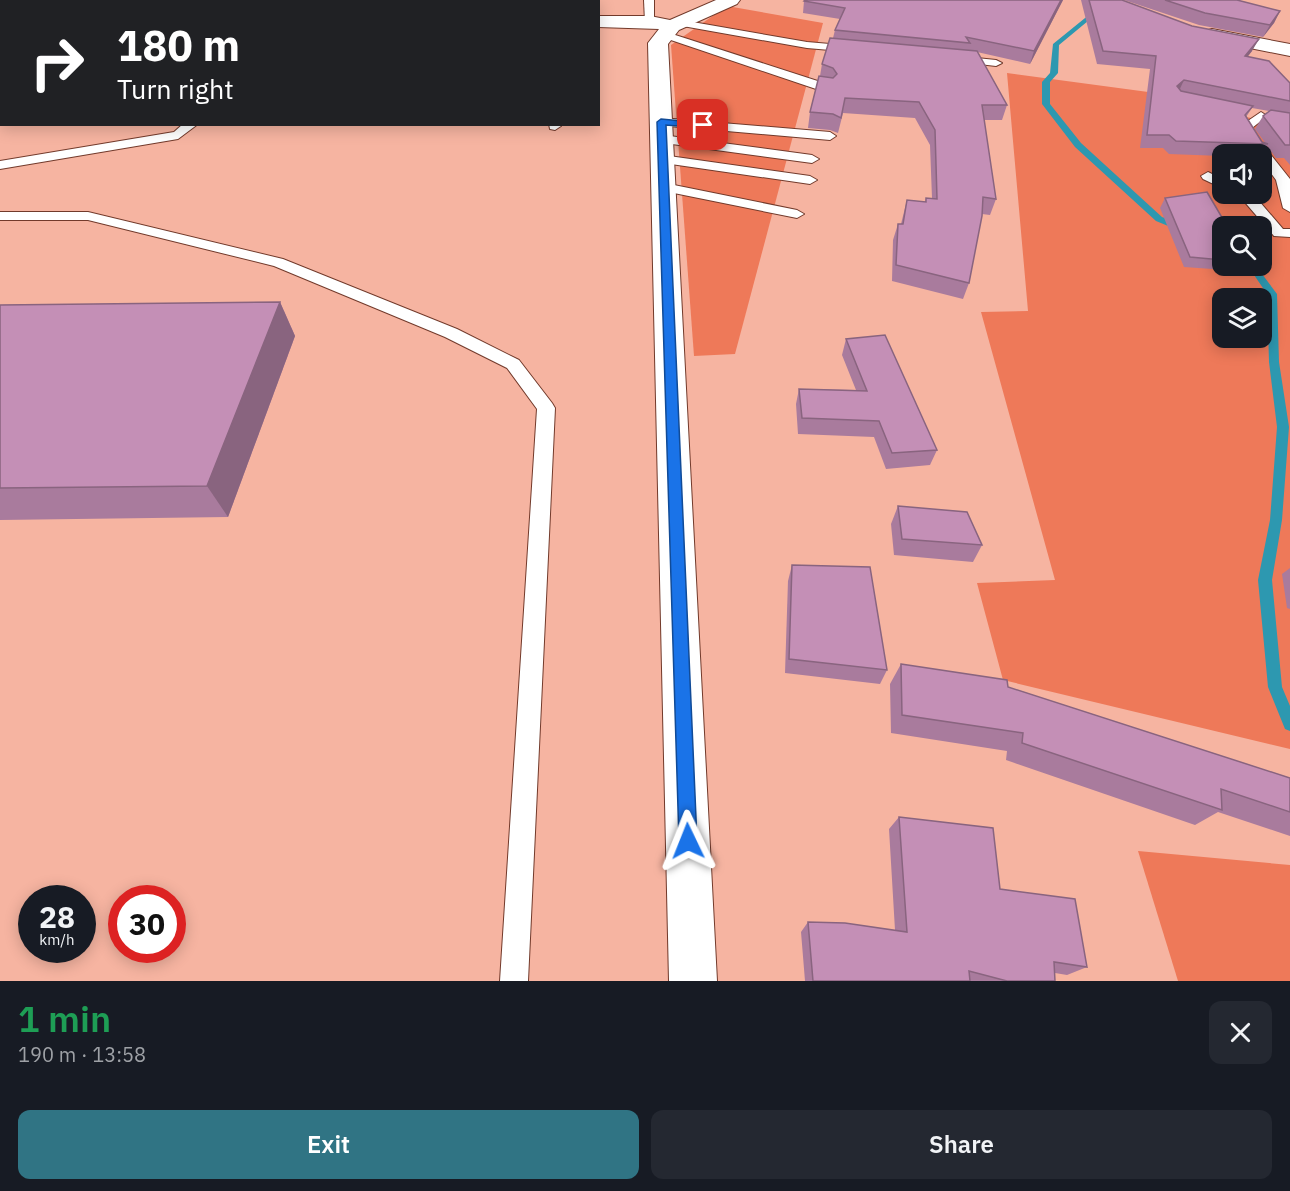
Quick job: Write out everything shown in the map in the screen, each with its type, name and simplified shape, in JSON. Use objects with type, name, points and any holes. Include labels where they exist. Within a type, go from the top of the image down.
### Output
[{"type":"street","points":[[600,21],[667,26],[731,0]]},
{"type":"street","points":[[667,26],[658,43],[693,981]]},
{"type":"street","points":[[1194,32],[1290,50]]},
{"type":"lane","points":[[649,0],[667,26],[826,88]]},
{"type":"lane","points":[[667,26],[866,51]]},
{"type":"lane","points":[[949,58],[996,63]]},
{"type":"lane","points":[[1237,111],[1266,117],[1245,127],[1257,147],[1283,179],[1290,208]]},
{"type":"lane","points":[[0,165],[178,135],[189,126]]},
{"type":"lane","points":[[662,152],[830,136]]},
{"type":"lane","points":[[662,152],[812,159]]},
{"type":"lane","points":[[662,152],[810,180]]},
{"type":"lane","points":[[662,152],[797,213]]},
{"type":"lane","points":[[1208,176],[1212,178]]},
{"type":"lane","points":[[1254,204],[1279,232],[1290,233]]},
{"type":"lane","points":[[0,216],[88,216],[278,262],[451,333],[513,364],[546,408],[514,981]]},
{"type":"shaded area","points":[[727,6],[823,23],[735,354],[694,356],[671,45]]},
{"type":"shaded area","points":[[1007,73],[1178,96],[1177,103],[1290,126],[1290,749],[1003,680],[977,583],[1055,580],[981,312],[1028,311]]},
{"type":"shaded area","points":[[1138,851],[1290,865],[1290,981],[1178,981]]},
{"type":"building","points":[[805,0],[1061,0],[1034,51],[966,37],[970,43],[835,30],[845,8]]},
{"type":"building","points":[[1089,0],[1122,0],[1192,26],[1259,39],[1245,56],[1269,61],[1290,83],[1290,101],[1184,80],[1177,86],[1181,91],[1253,106],[1245,115],[1262,142],[1268,144],[1176,141],[1169,135],[1147,135],[1156,56],[1103,51]]},
{"type":"building","points":[[1165,0],[1237,0],[1280,11],[1270,25],[1205,13]]},
{"type":"building","points":[[830,38],[977,51],[1007,105],[982,105],[996,199],[983,197],[982,216],[969,283],[896,265],[898,224],[903,224],[907,200],[926,202],[926,198],[937,199],[935,130],[919,102],[845,98],[841,118],[833,114],[810,112],[819,76],[833,78],[837,74],[833,68],[822,64]]},
{"type":"building","points":[[1271,110],[1290,113],[1290,145],[1285,145],[1263,116]]},
{"type":"building","points":[[1207,192],[1221,216],[1212,216],[1212,259],[1190,257],[1165,198]]},
{"type":"building","points":[[280,302],[207,486],[0,488],[0,305]]},
{"type":"building","points":[[885,335],[937,450],[892,453],[879,421],[802,418],[799,389],[867,391],[846,339]]},
{"type":"building","points":[[898,506],[967,512],[982,545],[902,539]]},
{"type":"building","points":[[792,565],[870,567],[887,670],[789,659]]},
{"type":"building","points":[[901,664],[1007,680],[1008,687],[1290,778],[1290,812],[1221,789],[1222,810],[1022,743],[1023,733],[902,715]]},
{"type":"building","points":[[899,817],[993,828],[1000,889],[1075,899],[1087,967],[1054,962],[1055,981],[1007,981],[969,971],[970,981],[813,981],[808,922],[845,923],[907,932]]},
{"type":"waterway","points":[[1116,0],[1092,15],[1056,44],[1054,73],[1046,82],[1046,104],[1078,145],[1159,219],[1181,228]]},
{"type":"waterway","points":[[1259,276],[1272,294],[1274,362],[1283,427],[1276,520],[1265,580],[1275,687],[1290,724]]},
{"type":"route","points":[[688,841],[661,122],[703,125]]}]
